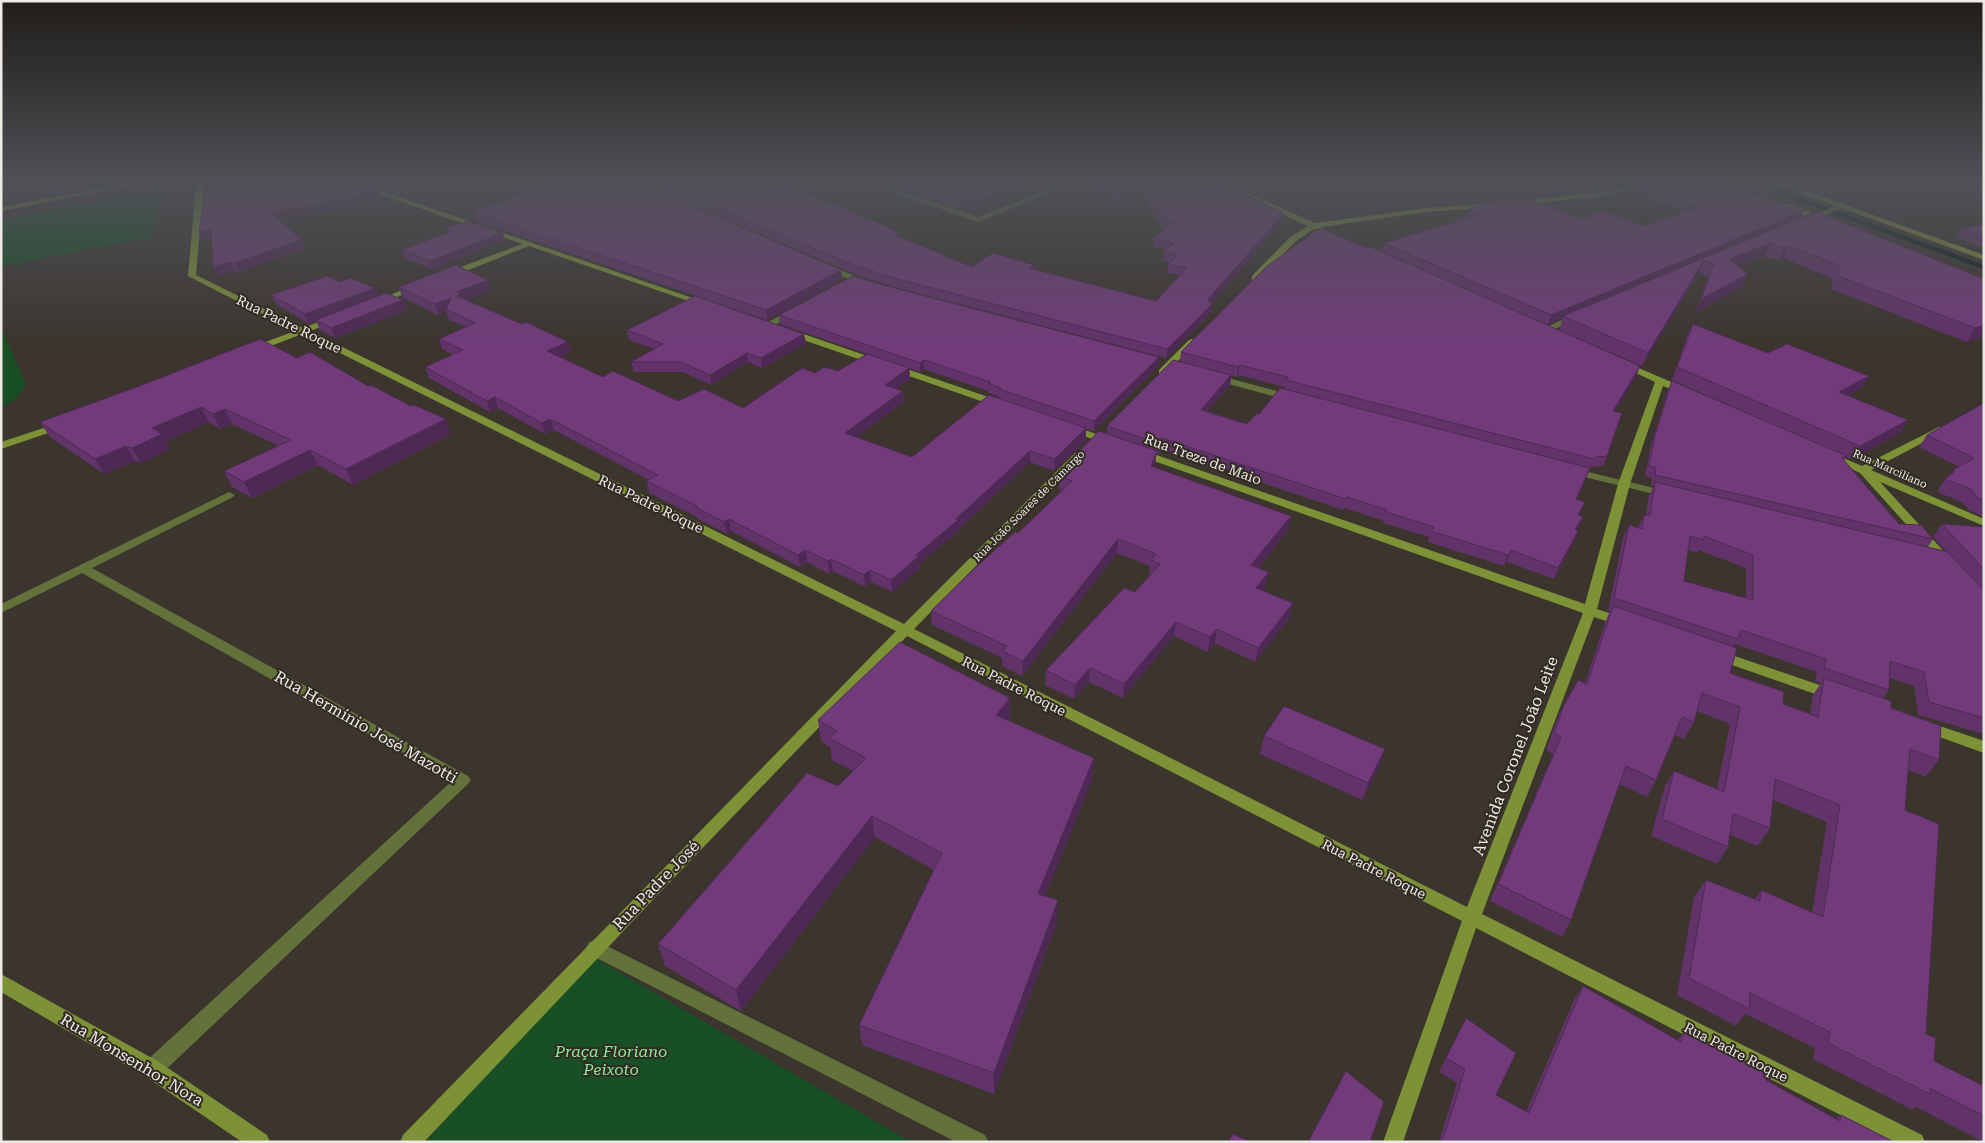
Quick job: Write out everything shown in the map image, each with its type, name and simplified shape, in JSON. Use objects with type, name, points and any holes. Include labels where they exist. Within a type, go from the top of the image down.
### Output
[{"type":"street","name":"Rua Padre Roque","points":[[195,237],[192,276],[905,630],[1471,919],[1916,1142]]},
{"type":"street","points":[[509,237],[712,307]]},
{"type":"street","points":[[1252,282],[1297,237]]},
{"type":"street","points":[[1926,237],[1984,258]]},
{"type":"street","points":[[438,279],[528,244]]},
{"type":"street","points":[[818,264],[849,281],[879,288]]},
{"type":"street","points":[[366,306],[429,282]]},
{"type":"street","points":[[802,307],[763,324],[1013,409]]},
{"type":"street","points":[[1545,330],[1581,315]]},
{"type":"street","points":[[247,352],[338,317]]},
{"type":"street","points":[[1155,379],[1196,338]]},
{"type":"street","points":[[1616,361],[1696,396]]},
{"type":"street","points":[[1206,376],[1301,400]]},
{"type":"street","name":"Avenida Coronel João Leite","points":[[1393,1142],[1471,919],[1590,611],[1624,484],[1660,381]]},
{"type":"street","points":[[1,446],[26,439],[72,421]]},
{"type":"street","name":"Rua Treze de Maio","points":[[1060,425],[1101,434],[1636,627]]},
{"type":"street","points":[[1926,556],[1949,564],[1863,470],[1949,425]]},
{"type":"street","name":"Rua João Soares de Camargo","points":[[905,630],[1101,434]]},
{"type":"street","name":"Rua Marciliano","points":[[1819,451],[1984,523]]},
{"type":"street","points":[[1558,467],[1681,498]]},
{"type":"street","points":[[1,609],[229,496]]},
{"type":"street","name":"Rua Hermínio José Mazotti","points":[[84,569],[463,780],[152,1069]]},
{"type":"street","name":"Rua Padre José","points":[[410,1142],[595,948],[905,630]]},
{"type":"street","points":[[1702,650],[1843,698]]},
{"type":"street","points":[[1918,724],[1984,747]]},
{"type":"street","points":[[595,948],[978,1142]]},
{"type":"street","name":"Rua Monsenhor Nora","points":[[1,982],[152,1069],[260,1142]]},
{"type":"green space","points":[[1,237],[150,237],[1,266]]},
{"type":"green space","points":[[1,328],[26,385],[14,400],[1,408]]},
{"type":"green space","name":"Praça Floriano Peixoto","points":[[595,958],[911,1142],[425,1142]]},
{"type":"building","points":[[211,237],[299,237],[302,240],[234,263],[231,262],[213,267]]},
{"type":"building","points":[[436,237],[492,237],[430,261],[401,250]]},
{"type":"building","points":[[548,237],[765,237],[841,270],[766,310]]},
{"type":"building","points":[[788,237],[901,237],[972,267],[993,253],[1034,265],[1029,268],[1156,301],[1187,268],[1168,264],[1177,255],[1164,252],[1174,243],[1155,237],[1262,237],[1208,299],[1212,304],[1167,349],[890,277],[856,266]]},
{"type":"building","points":[[1307,237],[1341,237],[1366,248],[1371,247],[1640,366],[1613,411],[1622,413],[1607,456],[1595,457],[1594,459],[1286,380],[1288,377],[1240,365],[1238,367],[1181,352],[1266,267]]},
{"type":"building","points":[[1403,237],[1739,237],[1551,315],[1384,243]]},
{"type":"building","points":[[1754,237],[1880,237],[1984,279],[1984,325],[1975,328],[1838,276],[1840,266],[1789,246],[1784,248],[1771,243],[1729,259],[1748,274],[1701,299],[1714,264],[1704,260],[1648,353],[1563,316]]},
{"type":"building","points":[[456,265],[488,280],[457,292],[461,294],[457,296],[522,324],[526,322],[568,342],[547,351],[603,377],[613,371],[678,401],[704,389],[743,408],[802,368],[815,373],[824,367],[838,371],[867,354],[909,368],[885,385],[903,391],[845,433],[912,457],[989,395],[1086,428],[1055,459],[1030,451],[956,519],[958,520],[916,555],[919,556],[891,580],[870,570],[864,575],[831,559],[828,561],[806,550],[798,555],[729,519],[724,522],[647,481],[658,475],[550,419],[542,423],[495,397],[487,401],[425,367],[463,350],[439,339],[475,323],[446,309],[451,298],[435,304],[399,287]]},
{"type":"building","points":[[327,276],[339,282],[350,278],[375,288],[305,314],[271,295]]},
{"type":"building","points":[[853,276],[1159,357],[1094,421],[999,389],[1001,388],[988,383],[990,382],[924,360],[920,363],[779,315]]},
{"type":"building","points":[[386,293],[403,300],[331,328],[316,320]]},
{"type":"building","points":[[695,296],[804,334],[761,358],[747,353],[710,375],[681,362],[631,362],[663,344],[627,330]]},
{"type":"building","points":[[1693,324],[1768,353],[1787,344],[1869,376],[1839,392],[1908,420],[1860,446],[1677,367]]},
{"type":"building","points":[[260,339],[297,358],[310,352],[368,386],[371,385],[411,406],[414,405],[446,419],[346,469],[310,450],[244,482],[224,471],[291,440],[225,409],[213,414],[201,407],[152,428],[162,434],[132,448],[126,446],[95,459],[40,422],[137,387]]},
{"type":"building","points":[[1173,360],[1231,375],[1201,410],[1247,424],[1257,413],[1259,414],[1280,388],[1590,468],[1576,499],[1585,502],[1578,515],[1583,517],[1575,529],[1578,531],[1558,568],[1511,550],[1508,555],[1431,531],[1434,527],[1386,512],[1387,510],[1347,497],[1346,499],[1162,438],[1160,444],[1107,426]]},
{"type":"building","points":[[1672,381],[1847,456],[1842,458],[1899,524],[1921,525],[1933,539],[1655,475],[1656,468],[1649,466],[1655,435]]},
{"type":"building","points":[[1984,403],[1984,500],[1978,498],[1971,489],[1945,479],[1955,471],[1953,470],[1974,458],[1927,435]]},
{"type":"building","points":[[1099,431],[1157,451],[1151,466],[1291,516],[1251,565],[1269,572],[1256,588],[1293,603],[1258,648],[1217,629],[1210,637],[1176,622],[1124,684],[1090,668],[1075,685],[1046,670],[1124,588],[1135,592],[1160,564],[1151,560],[1156,554],[1118,539],[1023,661],[1002,651],[1007,646],[931,611],[974,569],[1015,532],[1018,533],[1072,481],[1060,477],[1072,464],[1068,463]]},
{"type":"building","points":[[1655,482],[1948,552],[1984,590],[1984,718],[1929,702],[1924,672],[1890,661],[1889,690],[1824,668],[1826,659],[1741,630],[1738,639],[1614,598],[1629,525],[1642,529],[1644,515],[1650,516]],"holes":[[[1690,536],[1704,540],[1704,536],[1753,555],[1753,600],[1684,581]]]},
{"type":"building","points":[[1942,524],[1984,527],[1984,569]]},
{"type":"building","points":[[1613,606],[1737,648],[1730,673],[1784,692],[1783,704],[1818,717],[1824,678],[1891,701],[1891,708],[1941,726],[1939,760],[1910,749],[1905,810],[1939,824],[1926,1034],[1936,1038],[1934,1061],[1984,1086],[1984,1116],[1931,1089],[1930,1094],[1828,1043],[1830,1032],[1750,993],[1749,1009],[1689,978],[1706,880],[1760,901],[1761,890],[1823,917],[1840,805],[1775,779],[1770,828],[1733,814],[1728,847],[1662,819],[1674,771],[1724,792],[1740,707],[1702,693],[1694,722],[1682,717],[1656,780],[1626,766],[1571,920],[1498,884],[1561,737],[1554,733],[1564,705],[1578,680],[1587,684]]},
{"type":"building","points":[[900,642],[1010,698],[996,715],[1094,758],[1038,894],[1058,900],[994,1073],[859,1025],[942,853],[872,816],[736,990],[658,944],[807,773],[838,786],[866,758],[829,738],[837,731],[818,720]]},
{"type":"building","points":[[1284,706],[1385,749],[1368,783],[1264,736]]},
{"type":"building","points":[[1583,986],[1681,1042],[1685,1030],[1767,1074],[1766,1080],[1840,1121],[1841,1115],[1894,1142],[1441,1142],[1465,1069],[1446,1058],[1466,1018],[1516,1053],[1496,1095],[1529,1113]]},
{"type":"building","points":[[1346,1071],[1384,1102],[1370,1142],[1308,1142]]},
{"type":"building","points":[[1233,1134],[1251,1142],[1228,1142]]},
{"type":"waterway","points":[[1903,237],[1984,267]]}]
